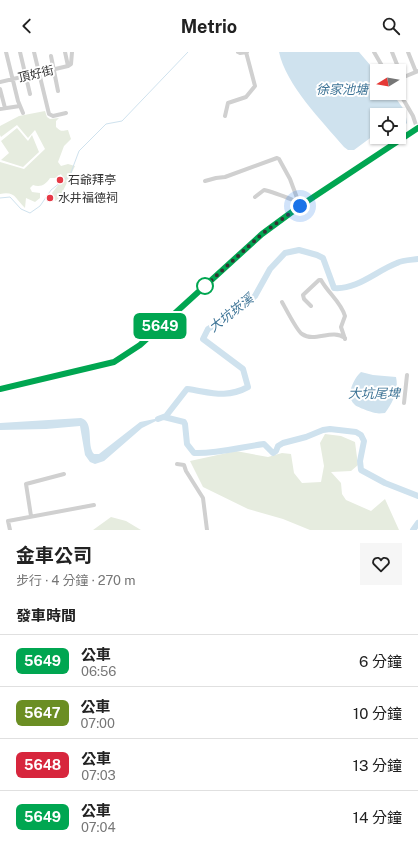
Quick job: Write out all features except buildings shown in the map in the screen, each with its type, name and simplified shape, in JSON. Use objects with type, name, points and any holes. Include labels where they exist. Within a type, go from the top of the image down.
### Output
[{"type":"street","points":[[6,52],[23,113]]},
{"type":"street","points":[[20,52],[30,94]]},
{"type":"street","points":[[34,52],[49,114],[53,116],[66,113]]},
{"type":"street","points":[[65,52],[70,65]]},
{"type":"street","points":[[70,65],[72,52]]},
{"type":"street","points":[[225,116],[228,103],[246,97],[255,86],[247,52],[238,52]]},
{"type":"street","points":[[374,52],[381,64]]},
{"type":"street","points":[[392,52],[396,64]]},
{"type":"street","points":[[406,76],[417,71],[408,52]]},
{"type":"street","points":[[51,56],[58,91]]},
{"type":"street","name":"頂好街","points":[[0,82],[40,74],[70,65]]},
{"type":"street","points":[[0,89],[2,109],[20,106]]},
{"type":"street","points":[[0,389],[114,362],[140,345],[262,234],[299,204],[418,129],[413,116],[404,100]]},
{"type":"street","points":[[205,181],[225,177],[277,158],[290,179],[299,204]]},
{"type":"street","points":[[256,197],[264,190],[299,204]]},
{"type":"street","points":[[282,302],[301,334],[309,338],[336,334],[345,338],[341,327],[345,316],[344,312],[338,302],[319,280],[303,295],[304,299],[311,306]]},
{"type":"street","points":[[404,403],[407,375]]},
{"type":"street","points":[[177,464],[184,466],[203,498],[207,530]]},
{"type":"street","points":[[31,516],[26,484],[64,474]]},
{"type":"street","points":[[10,530],[8,521],[94,505]]},
{"type":"shaded area","points":[[45,111],[47,117],[50,119],[59,118],[56,121],[56,127],[62,131],[68,130],[71,139],[64,146],[58,162],[61,166],[68,164],[75,166],[59,199],[55,201],[52,193],[63,179],[61,174],[55,178],[50,178],[43,185],[33,185],[30,188],[32,192],[40,193],[40,198],[35,202],[26,198],[25,208],[15,196],[5,193],[0,194],[0,162],[24,169],[45,149],[35,130],[28,138],[17,125],[1,137],[0,126],[19,116]]},
{"type":"shaded area","points":[[17,128],[28,141],[32,135],[39,152],[23,167],[1,160],[9,153],[1,141]]},
{"type":"shaded area","points":[[325,434],[341,436],[355,442],[358,465],[351,471],[331,472],[341,483],[342,494],[346,500],[371,511],[385,499],[399,530],[310,530],[283,519],[248,509],[203,487],[190,461],[236,451],[268,457],[282,453],[291,454],[294,473],[302,483],[321,482],[324,466],[320,443]]},
{"type":"shaded area","points":[[111,517],[126,521],[141,530],[93,530]]},
{"type":"water","name":"徐家池塘","points":[[279,52],[359,52],[370,65],[370,100],[397,100],[403,108],[370,108],[370,138],[354,150],[348,150],[306,102],[289,77]]},
{"type":"water","name":"大坑尾埤","points":[[361,372],[373,375],[396,377],[397,387],[395,396],[385,413],[369,411],[356,406],[352,402],[350,393],[351,388],[355,379]]},
{"type":"water","points":[[164,417],[142,428],[104,461],[95,464],[90,462],[85,455],[80,426],[46,429],[0,430],[0,423],[81,418],[88,424],[94,454],[99,454],[140,422]]},
{"type":"waterway","points":[[0,198],[10,197],[21,209],[30,213],[40,206],[51,190],[70,175],[79,151],[106,124],[122,121],[188,52]]},
{"type":"waterway","name":"大坑崁溪","points":[[158,419],[166,416],[187,389],[225,394],[240,391],[248,387],[243,369],[203,339],[208,329],[238,311],[255,296],[270,269],[285,253],[299,250],[323,258],[334,288],[351,286],[389,266],[399,262],[418,259]]},
{"type":"waterway","points":[[164,417],[184,422],[187,444],[194,453],[220,451],[264,444],[273,453],[276,451],[278,446],[283,443],[306,437],[323,430],[330,429],[356,432],[361,435],[364,441],[360,461],[361,470],[385,483],[418,496]]},
{"type":"waterway","name":"大坑崁溪","points":[[413,530],[418,523]]},
{"type":"bus line","name":"5649","points":[[0,389],[114,362],[140,345],[262,234],[300,206],[418,128]]},
{"type":"place","name":"石爺拜亭","points":[[60,180]]},
{"type":"place","name":"水井福德祠","points":[[50,198]]},
{"type":"route","points":[[205,286],[203,288],[262,234],[300,206]]}]
